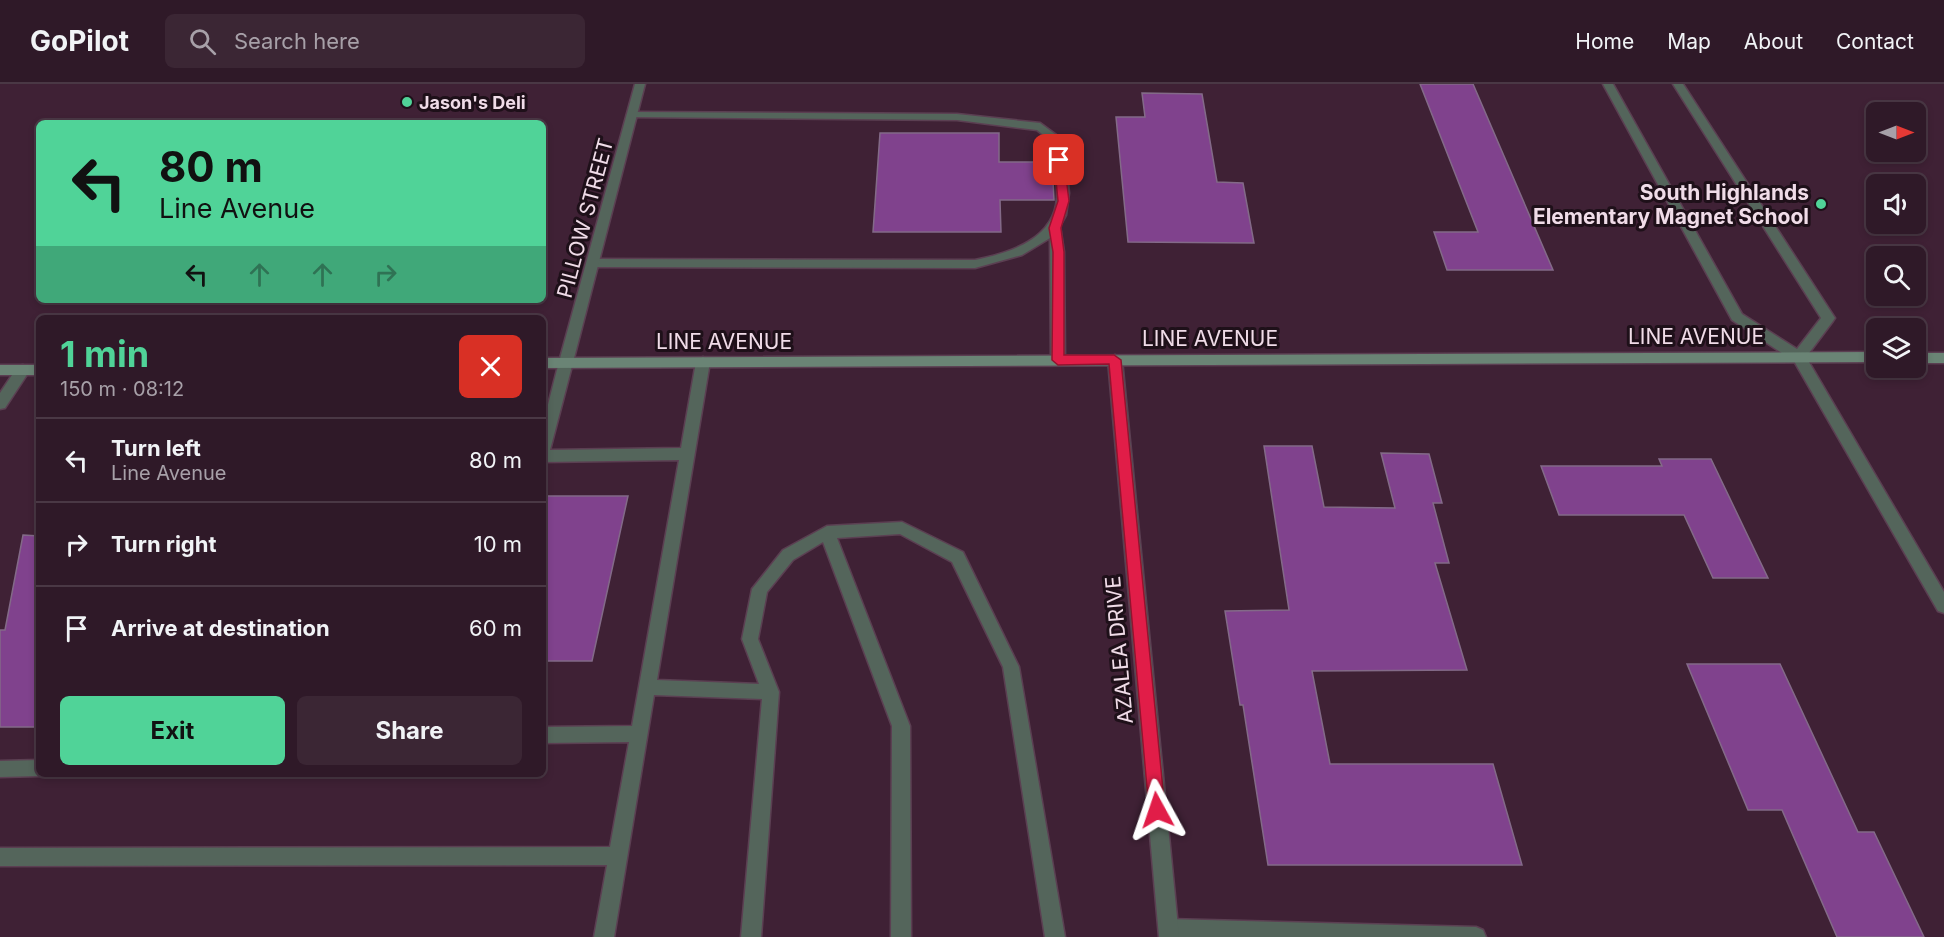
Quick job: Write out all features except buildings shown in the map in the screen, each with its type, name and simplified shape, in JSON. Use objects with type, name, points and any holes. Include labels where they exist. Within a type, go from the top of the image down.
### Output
[{"type":"main road","name":"LINE AVENUE","points":[[546,363],[1866,357]]},
{"type":"main road","points":[[1926,358],[1944,358]]},
{"type":"main road","points":[[0,370],[36,370]]},
{"type":"street","name":"PILLOW STREET","points":[[546,439],[640,84]]},
{"type":"street","points":[[1608,84],[1737,317],[1799,357],[1944,606]]},
{"type":"street","points":[[1678,84],[1828,318],[1799,357]]},
{"type":"street","points":[[633,115],[957,117],[1040,128],[1057,140],[1063,201],[1055,228],[1058,252],[1058,360]]},
{"type":"street","points":[[593,263],[975,264],[994,261],[1014,253],[1041,239],[1055,228]]},
{"type":"street","name":"AZALEA DRIVE","points":[[1114,360],[1168,933]]},
{"type":"street","points":[[604,937],[703,362]]},
{"type":"street","points":[[0,404],[23,370]]},
{"type":"street","points":[[546,456],[687,454]]},
{"type":"street","points":[[751,937],[771,692],[750,639],[760,589],[788,555],[827,532],[902,528],[958,557],[1011,667],[1055,937]]},
{"type":"street","points":[[827,532],[902,726],[901,937]]},
{"type":"street","points":[[646,687],[771,692]]},
{"type":"street","points":[[546,735],[639,734]]},
{"type":"street","points":[[0,769],[36,768]]},
{"type":"street","points":[[0,857],[618,856]]},
{"type":"street","points":[[1168,933],[1476,937]]},
{"type":"place","name":"Jason's Deli","points":[[407,102]]},
{"type":"place","name":"South Highlands Elementary Magnet School","points":[[1821,204]]},
{"type":"route","points":[[1059,160],[1063,201],[1055,228],[1058,252],[1058,360],[1114,360],[1157,810]]}]
